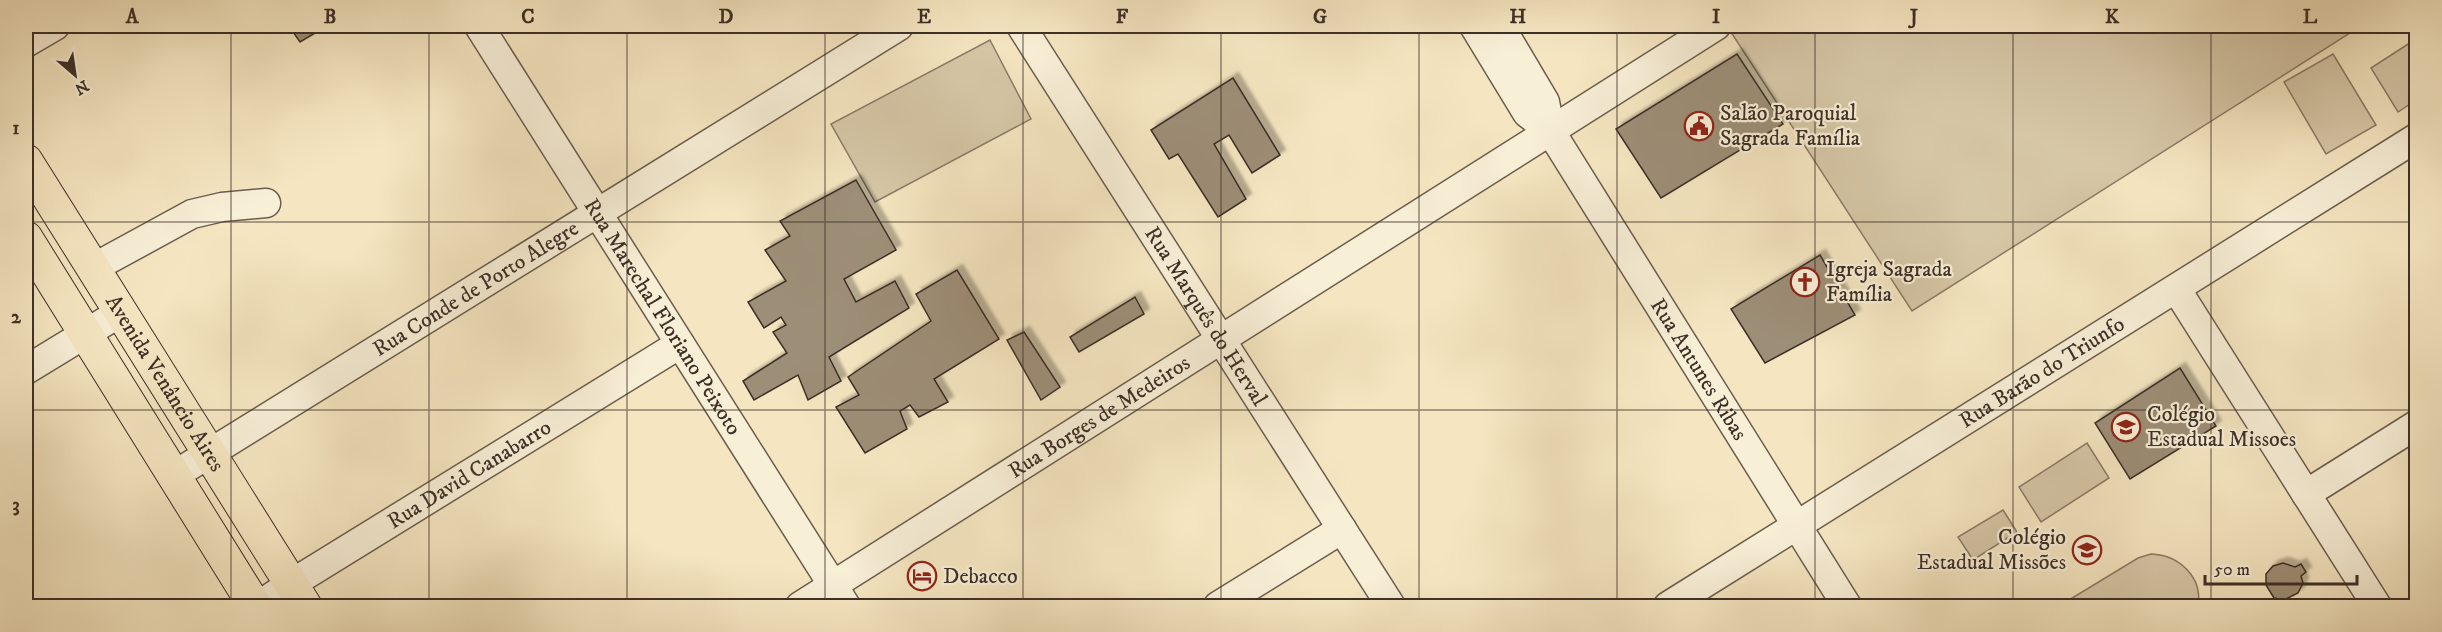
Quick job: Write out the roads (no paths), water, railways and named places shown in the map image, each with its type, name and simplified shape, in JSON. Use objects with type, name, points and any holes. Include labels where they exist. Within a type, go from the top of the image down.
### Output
[{"type":"main road","name":"Avenida Venâncio Aires","points":[[26,161],[298,595]]},
{"type":"main road","name":"Avenida Venâncio Aires","points":[[26,238],[173,476],[257,606]]},
{"type":"street","points":[[26,44],[55,26]]},
{"type":"street","name":"Rua Marechal Floriano Peixoto","points":[[479,26],[839,596]]},
{"type":"street","name":"Rua Conde de Porto Alegre","points":[[173,476],[899,26]]},
{"type":"street","name":"Rua Marquês do Herval","points":[[1021,26],[1390,606]]},
{"type":"street","name":"Rua Antunes Ribas","points":[[1474,26],[1527,113],[1551,132],[1847,606]]},
{"type":"street","name":"Rua Antunes Ribas","points":[[1500,26],[1545,102],[1551,132]]},
{"type":"street","name":"Rua Borges de Medeiros","points":[[800,606],[839,596],[1221,341],[1716,26]]},
{"type":"street","name":"Rua Barão do Triunfo","points":[[1668,606],[2416,138]]},
{"type":"street","points":[[93,268],[192,214],[222,207],[266,202]]},
{"type":"street","points":[[2176,290],[2377,606]]},
{"type":"street","points":[[26,370],[121,312]]},
{"type":"street","name":"Rua David Canabarro","points":[[257,606],[298,595],[680,344]]},
{"type":"street","points":[[2306,494],[2416,425]]},
{"type":"street","points":[[1218,606],[1342,529]]},
{"type":"place","name":"Salão Paroquial Sagrada Família","points":[[1699,126]]},
{"type":"place","name":"Igreja Sagrada Família","points":[[1805,282]]},
{"type":"place","name":"Colégio Estadual Missoes","points":[[2126,427]]},
{"type":"place","name":"Colégio Estadual Missões","points":[[2087,550]]},
{"type":"place","name":"Debacco","points":[[922,576]]}]
